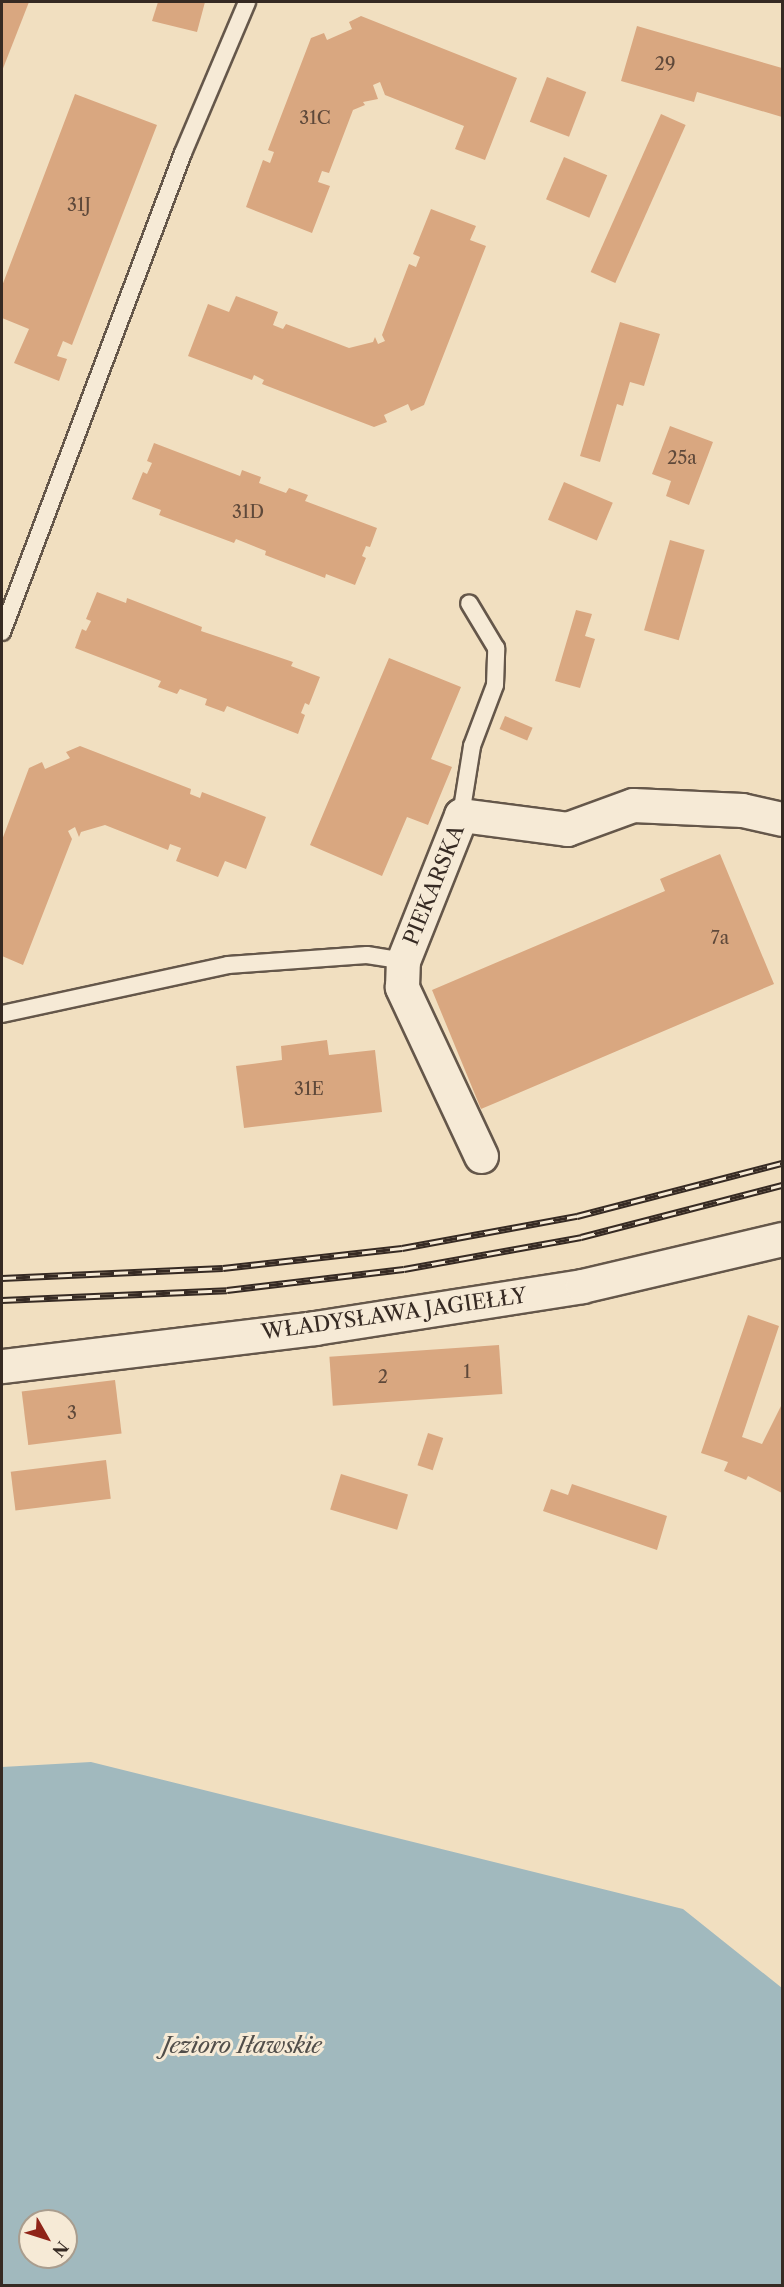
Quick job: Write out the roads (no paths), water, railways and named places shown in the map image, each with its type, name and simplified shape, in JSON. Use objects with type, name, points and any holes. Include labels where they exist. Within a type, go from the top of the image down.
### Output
[{"type":"street","name":"PIEKARSKA","points":[[481,1156],[402,987],[403,961],[461,815],[567,829],[633,805],[742,810],[783,819]]},
{"type":"street","name":"WŁADYSŁAWA JAGIEŁŁY","points":[[2,1366],[315,1328],[582,1286],[783,1239]]},
{"type":"lane","points":[[2,632],[183,153],[247,2]]},
{"type":"lane","points":[[461,815],[472,746],[495,685],[496,648],[469,603]]},
{"type":"lane","points":[[2,1014],[228,965],[367,955],[403,961]]},
{"type":"water","name":"Jezioro Iławskie","points":[[91,1762],[683,1909],[782,1988],[782,2285],[2,2285],[2,1767]]},
{"type":"railway","points":[[2,1278],[223,1268],[402,1248],[577,1216],[782,1163]]},
{"type":"railway","points":[[2,1300],[227,1290],[404,1269],[581,1237],[782,1185]]}]
